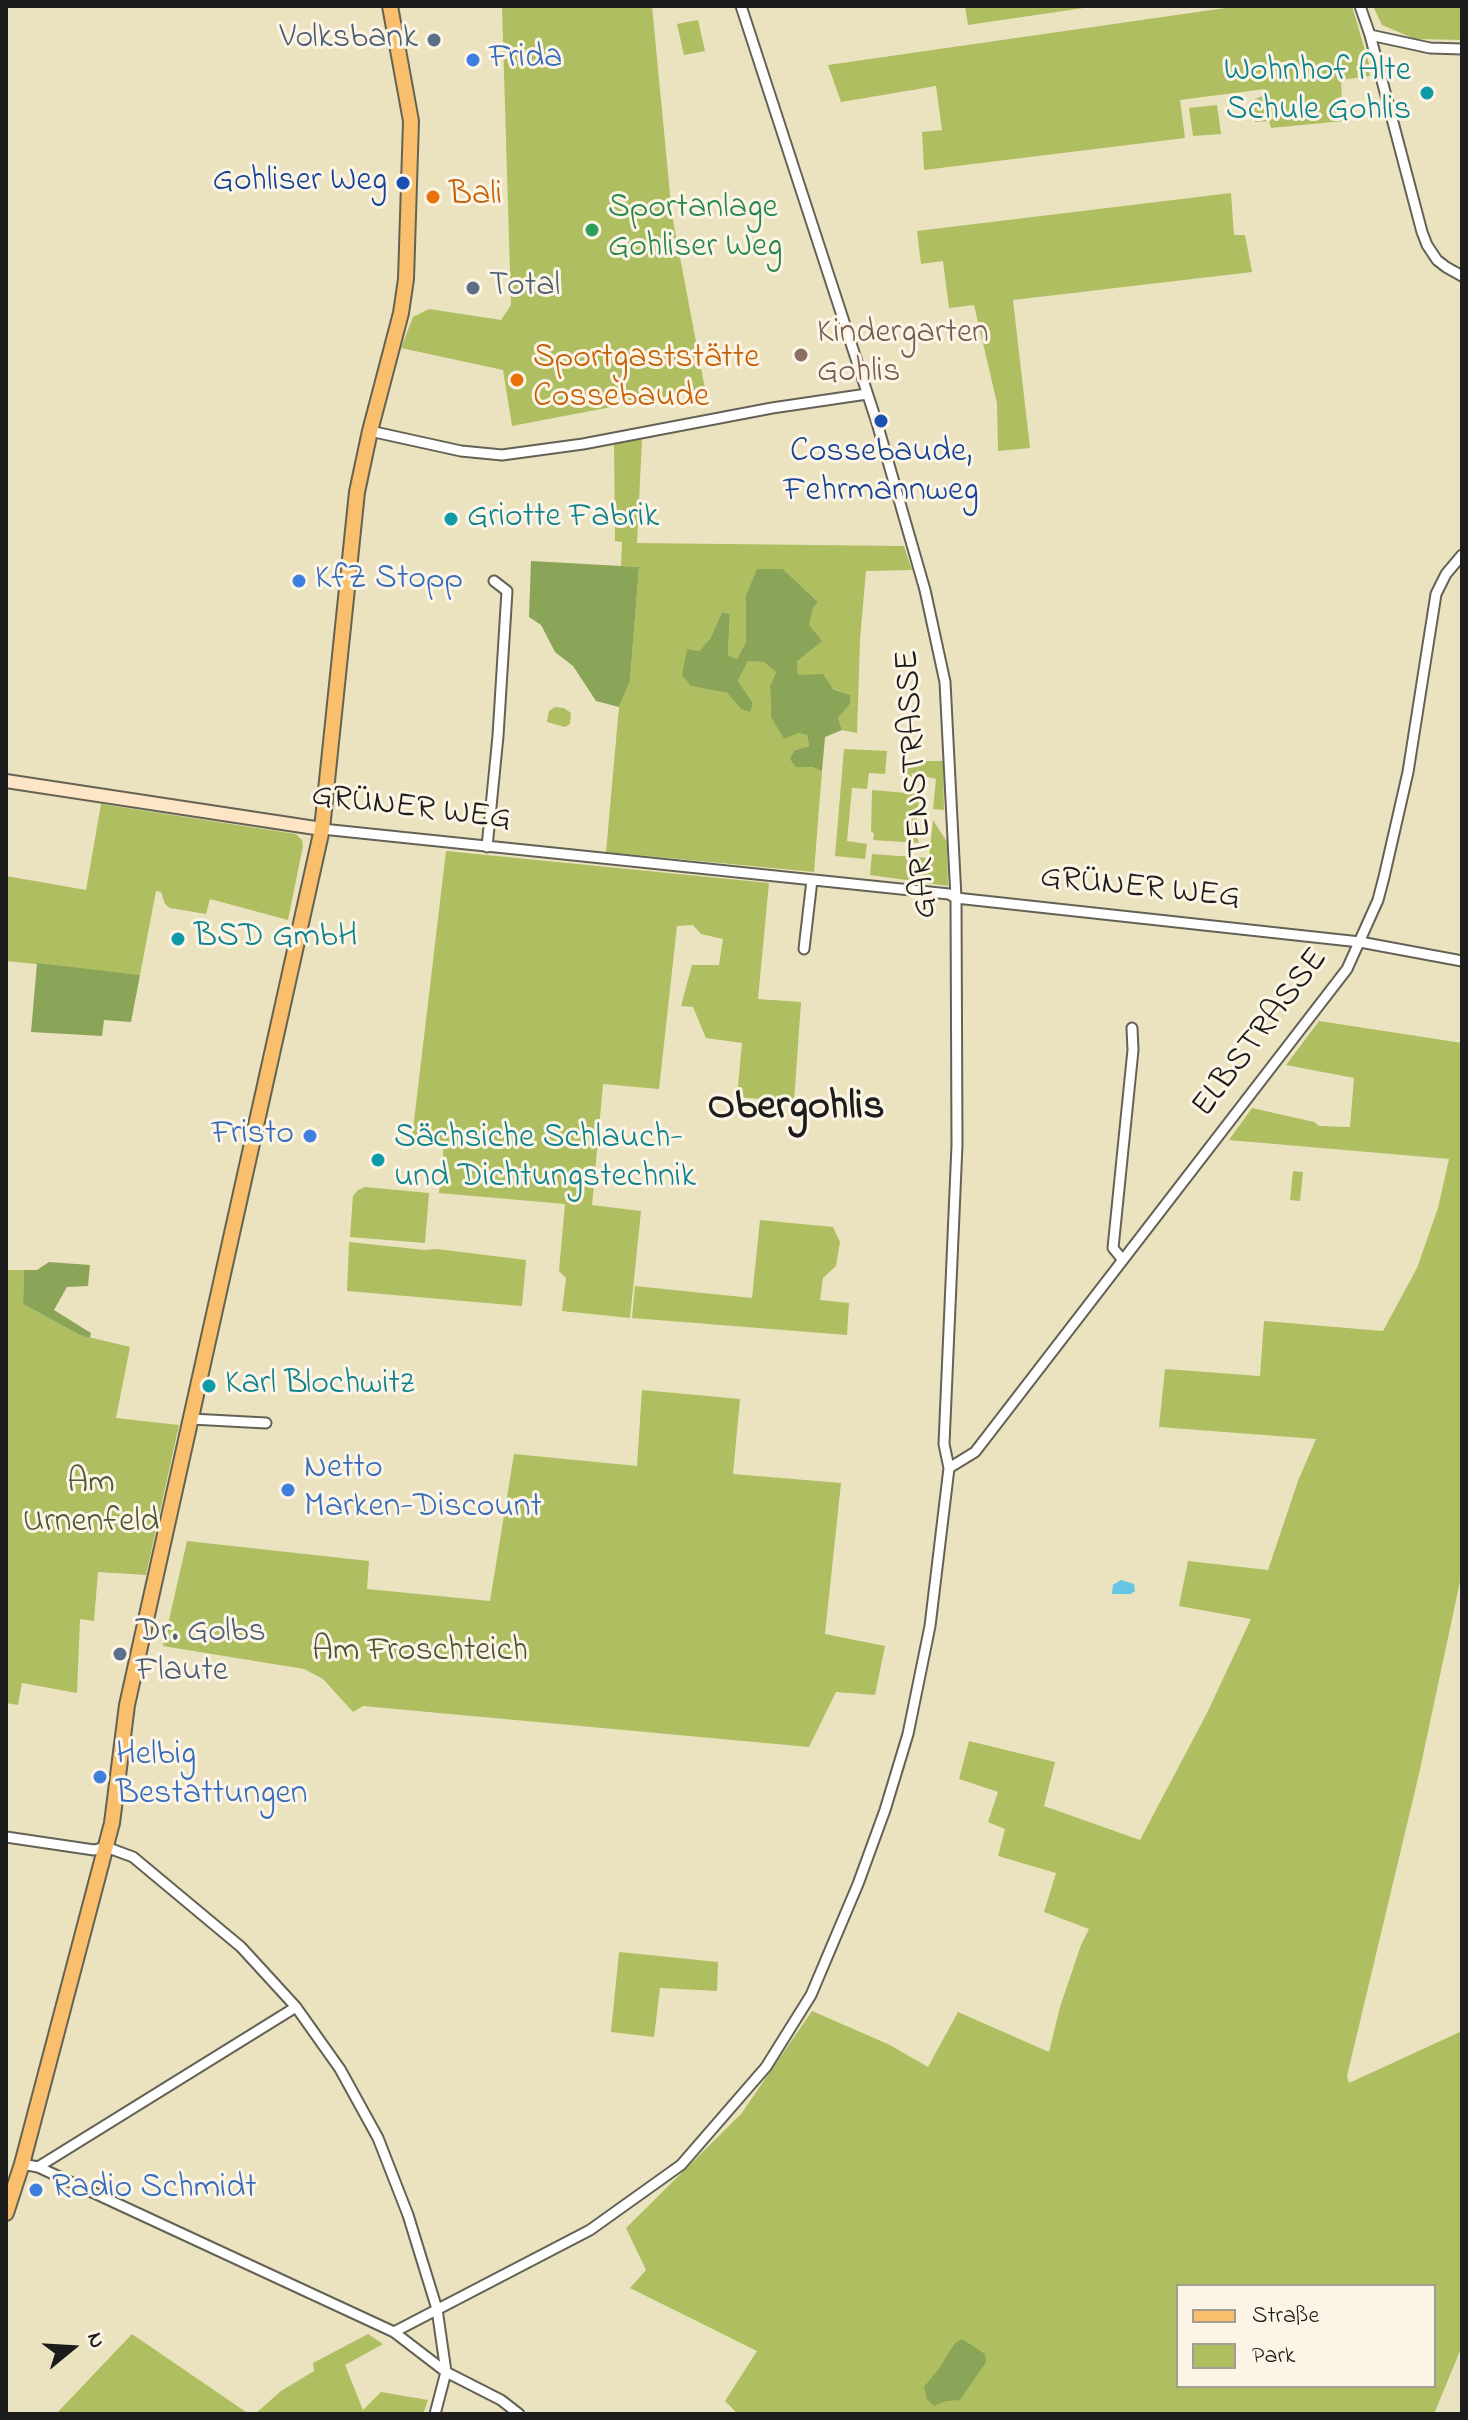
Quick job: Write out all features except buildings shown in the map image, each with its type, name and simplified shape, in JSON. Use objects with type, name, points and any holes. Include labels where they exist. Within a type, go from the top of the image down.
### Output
[{"type":"main road","points":[[6,2213],[22,2164],[112,1823],[127,1705],[322,829],[357,492],[401,313],[406,279],[411,121],[390,6]]},
{"type":"street","name":"GARTENSTRASSE","points":[[394,2332],[590,2230],[681,2165],[766,2067],[811,1995],[858,1884],[908,1734],[927,1643],[949,1468],[944,1444],[957,1145],[956,898],[945,682],[925,590],[867,394],[741,6]]},
{"type":"street","points":[[1360,6],[1427,245],[1446,267],[1462,276]]},
{"type":"street","points":[[1370,35],[1430,48],[1462,49]]},
{"type":"street","points":[[370,431],[461,451],[521,454],[772,408],[867,394]]},
{"type":"street","name":"ELBSTRASSE","points":[[949,1468],[975,1452],[1347,969],[1378,900],[1408,772],[1436,594],[1446,574],[1462,555]]},
{"type":"street","points":[[487,847],[498,739],[507,591],[494,581]]},
{"type":"street","name":"GRÜNER WEG","points":[[6,781],[322,829],[949,894],[956,898],[1360,942],[1462,961]]},
{"type":"street","points":[[804,949],[812,880]]},
{"type":"street","points":[[1122,1259],[1113,1248],[1133,1050],[1132,1028]]},
{"type":"street","points":[[191,1419],[266,1423]]},
{"type":"street","points":[[6,1837],[94,1850],[106,1847],[133,1857],[241,1947],[296,2007],[340,2069],[378,2138],[408,2215],[437,2309],[446,2372],[435,2414]]},
{"type":"street","points":[[38,2167],[296,2007]]},
{"type":"street","points":[[22,2164],[38,2167],[394,2332],[446,2372],[501,2400],[519,2414]]},
{"type":"green space","name":"Sportanlage Gohliser Weg","points":[[652,6],[672,215],[705,389],[512,426],[503,370],[401,348],[413,317],[429,309],[501,320],[511,305],[502,7]]},
{"type":"green space","points":[[965,6],[1097,6],[968,25]]},
{"type":"green space","points":[[1239,6],[1352,6],[1371,71],[1370,76],[1341,80],[1343,121],[1271,128],[1269,121],[1255,122],[1254,100],[1266,94],[1265,89],[1180,100],[1185,138],[924,170],[922,132],[942,130],[936,86],[841,102],[828,65]]},
{"type":"green space","points":[[1373,6],[1462,6],[1462,40],[1415,39],[1382,25]]},
{"type":"green space","points":[[698,20],[705,51],[684,55],[677,24]]},
{"type":"green space","points":[[1217,105],[1221,134],[1193,136],[1189,108]]},
{"type":"green space","points":[[1231,193],[1234,235],[1245,235],[1252,272],[1013,300],[1030,448],[998,451],[997,403],[974,305],[949,308],[943,261],[921,264],[917,231]]},
{"type":"green space","points":[[642,439],[637,543],[904,546],[912,570],[866,571],[857,733],[842,730],[838,718],[850,704],[850,695],[798,675],[797,662],[813,608],[818,602],[783,569],[757,570],[746,595],[746,642],[737,659],[728,655],[730,614],[722,612],[710,639],[699,651],[687,650],[691,686],[727,693],[741,709],[749,711],[753,703],[738,681],[748,661],[764,661],[776,672],[770,686],[771,717],[807,735],[809,746],[795,750],[796,767],[812,767],[822,771],[814,872],[606,852],[619,707],[630,681],[639,567],[621,566],[622,542],[615,541],[614,443]]},
{"type":"green space","points":[[531,561],[639,567],[630,681],[619,707],[596,701],[573,666],[555,652],[541,625],[529,617]]},
{"type":"green space","points":[[757,569],[783,569],[818,602],[813,608],[809,625],[822,641],[797,661],[798,675],[823,674],[833,689],[850,695],[850,704],[838,718],[842,730],[825,737],[822,771],[812,767],[796,767],[790,759],[795,750],[809,746],[807,735],[798,733],[784,739],[771,717],[770,686],[776,672],[764,662],[748,661],[738,681],[753,703],[750,712],[741,709],[727,693],[691,686],[682,675],[687,649],[699,651],[710,639],[722,612],[730,614],[728,655],[737,659],[746,642],[746,595]]},
{"type":"green space","points":[[555,707],[571,713],[570,724],[565,727],[547,722],[549,711]]},
{"type":"green space","points":[[844,749],[887,751],[885,774],[869,773],[867,789],[852,788],[847,841],[867,844],[865,859],[835,856]]},
{"type":"green space","points":[[905,761],[943,761],[944,810],[933,809],[936,779],[911,773],[913,777],[908,776]]},
{"type":"green space","points":[[872,790],[919,794],[916,835],[919,843],[873,840]]},
{"type":"green space","points":[[101,804],[296,834],[303,846],[288,920],[210,899],[206,914],[170,908],[161,892],[156,891],[140,975],[6,961],[6,876],[86,890]]},
{"type":"green space","points":[[933,820],[947,842],[948,886],[870,875],[872,854],[929,858]]},
{"type":"green space","points":[[446,851],[769,883],[758,999],[801,1002],[794,1102],[737,1097],[742,1043],[706,1038],[693,1007],[681,1006],[692,965],[719,965],[723,939],[701,934],[693,925],[677,926],[659,1089],[603,1084],[592,1205],[641,1211],[630,1318],[562,1311],[566,1278],[559,1271],[565,1204],[439,1193],[444,1144],[412,1138]]},
{"type":"green space","points":[[37,963],[140,975],[131,1022],[104,1020],[102,1036],[31,1032]]},
{"type":"green space","points":[[1319,1021],[1462,1043],[1462,1572],[1419,1774],[1347,2076],[1349,2083],[1462,2031],[1462,2346],[1434,2414],[738,2414],[725,2401],[757,2351],[630,2288],[646,2270],[626,2228],[741,2114],[812,2011],[890,2045],[928,2067],[958,2012],[1049,2052],[1060,2007],[1089,1929],[1044,1912],[1056,1873],[998,1856],[1005,1829],[988,1822],[998,1792],[959,1779],[969,1741],[1055,1762],[1044,1806],[1140,1840],[1207,1713],[1251,1619],[1179,1606],[1188,1561],[1268,1570],[1298,1481],[1316,1439],[1159,1427],[1165,1369],[1260,1376],[1264,1321],[1383,1331],[1417,1268],[1438,1208],[1449,1159],[1229,1140],[1252,1108],[1314,1122],[1319,1126],[1350,1127],[1354,1078],[1286,1065]]},
{"type":"green space","points":[[1293,1171],[1303,1172],[1300,1201],[1290,1200]]},
{"type":"green space","points":[[365,1187],[429,1193],[425,1243],[350,1237],[353,1196]]},
{"type":"green space","points":[[760,1220],[833,1227],[840,1242],[836,1266],[823,1278],[820,1300],[849,1303],[847,1335],[632,1318],[635,1286],[752,1298]]},
{"type":"green space","points":[[349,1242],[526,1260],[522,1306],[347,1291]]},
{"type":"green space","points":[[49,1262],[90,1265],[88,1286],[67,1287],[54,1310],[91,1333],[90,1338],[23,1304],[24,1270],[37,1270]]},
{"type":"green space","name":"Am Urnenfeld","points":[[6,1270],[24,1270],[23,1304],[80,1335],[130,1347],[116,1418],[179,1425],[146,1575],[98,1572],[94,1621],[80,1619],[77,1693],[22,1683],[18,1705],[6,1703]]},
{"type":"green space","name":"Am Froschteich","points":[[642,1390],[740,1399],[733,1474],[841,1483],[825,1634],[885,1646],[875,1695],[836,1692],[809,1747],[363,1706],[353,1712],[323,1679],[304,1669],[163,1646],[187,1541],[369,1561],[367,1589],[490,1601],[514,1454],[637,1466]]},
{"type":"green space","points":[[619,1952],[718,1962],[717,1991],[660,1988],[654,2037],[611,2032]]},
{"type":"green space","points":[[132,2334],[249,2414],[56,2414]]},
{"type":"green space","points":[[368,2334],[383,2344],[345,2365],[363,2410],[381,2392],[428,2400],[423,2414],[255,2414],[281,2391],[314,2371],[313,2363]]},
{"type":"green space","points":[[962,2339],[985,2354],[986,2362],[960,2400],[934,2406],[927,2399],[924,2387],[955,2343]]},
{"type":"water","points":[[1121,1580],[1134,1584],[1135,1591],[1131,1594],[1112,1594],[1113,1585]]},
{"type":"place","name":"Volksbank","points":[[434,40]]},
{"type":"place","name":"Frida","points":[[473,60]]},
{"type":"place","name":"Wohnhof Alte Schule Gohlis","points":[[1427,93]]},
{"type":"place","name":"Gohliser Weg","points":[[403,183]]},
{"type":"place","name":"Bali","points":[[433,197]]},
{"type":"place","name":"Sportanlage Gohliser Weg","points":[[592,230]]},
{"type":"place","name":"Total","points":[[473,288]]},
{"type":"place","name":"Kindergarten Gohlis","points":[[801,355]]},
{"type":"place","name":"Sportgaststätte Cossebaude","points":[[517,380]]},
{"type":"place","name":"Cossebaude, Fehrmannweg","points":[[881,421]]},
{"type":"place","name":"Griotte Fabrik","points":[[451,519]]},
{"type":"place","name":"KfZ Stopp","points":[[299,581]]},
{"type":"place","name":"BSD GmbH","points":[[178,939]]},
{"type":"place","name":"Fristo","points":[[310,1136]]},
{"type":"place","name":"Sächsiche Schlauch- und Dichtungstechnik","points":[[378,1160]]},
{"type":"place","name":"Karl Blochwitz","points":[[209,1386]]},
{"type":"place","name":"Netto Marken-Discount","points":[[288,1490]]},
{"type":"place","name":"Dr. Golbs Flaute","points":[[120,1654]]},
{"type":"place","name":"Helbig Bestattungen","points":[[100,1777]]},
{"type":"place","name":"Radio Schmidt","points":[[36,2190]]},
{"type":"district","name":"Obergohlis","points":[[796,1110]]}]
